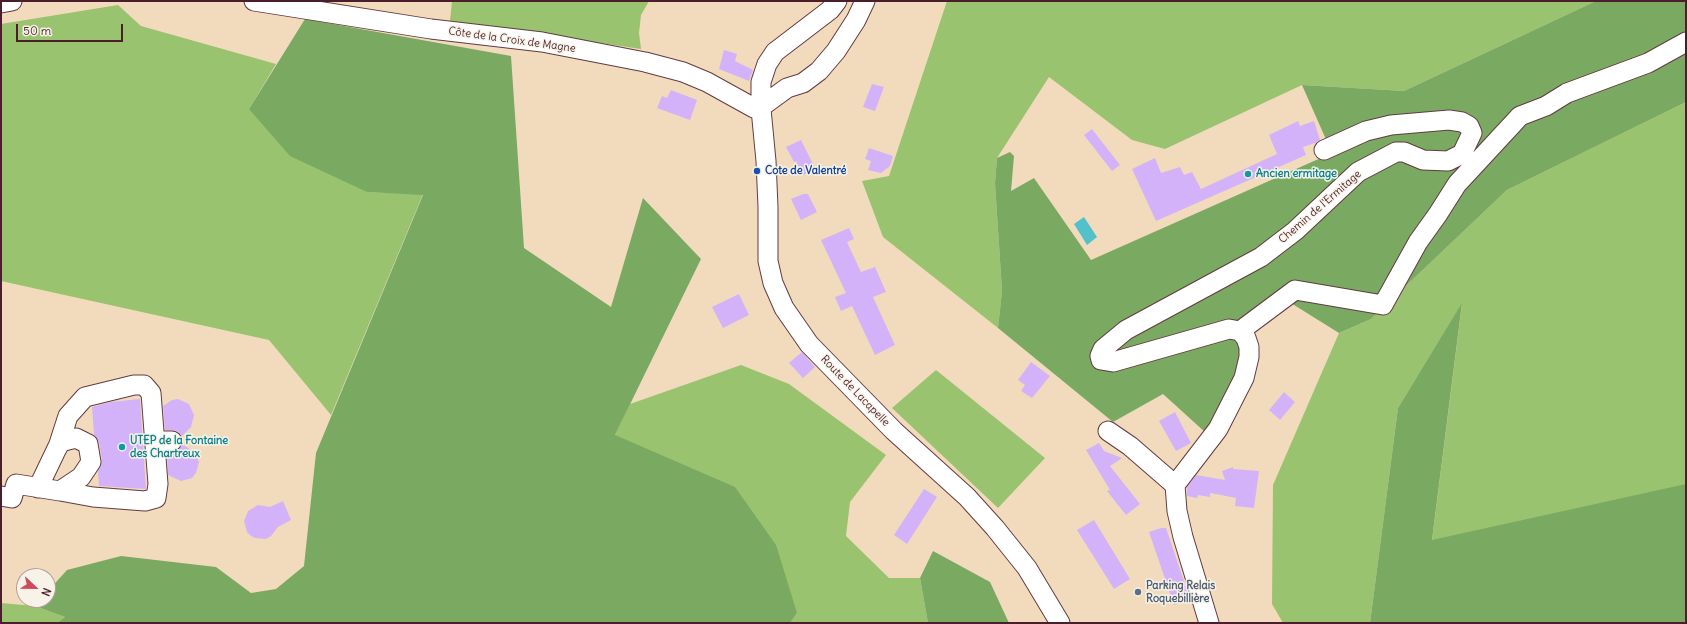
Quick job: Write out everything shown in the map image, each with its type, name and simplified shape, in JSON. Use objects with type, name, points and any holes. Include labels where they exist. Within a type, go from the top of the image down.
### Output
[{"type":"street","points":[[1,3],[12,1]]},
{"type":"street","name":"Côte de la Croix de Magne","points":[[254,1],[431,29],[542,42],[645,62],[683,72],[707,82],[754,108],[761,108]]},
{"type":"street","name":"Route de Lacapelle","points":[[836,1],[830,10],[775,52],[767,64],[761,82],[761,108],[766,161],[768,261],[773,283],[784,308],[809,344],[894,431],[967,497],[995,528],[1027,568],[1060,623]]},
{"type":"street","points":[[761,108],[787,88],[803,83],[819,71],[836,51],[856,20],[865,1]]},
{"type":"street","points":[[1209,623],[1183,537],[1177,511],[1175,485],[1218,429],[1244,378],[1249,357],[1249,348],[1246,338],[1240,331],[1295,290],[1383,305],[1418,242],[1457,184],[1520,116],[1546,106],[1567,93],[1648,63],[1686,42]]},
{"type":"street","points":[[761,82],[787,88]]},
{"type":"street","name":"Chemin de l'Ermitage","points":[[1240,331],[1229,329],[1113,362],[1102,360],[1100,356],[1103,349],[1126,330],[1260,257],[1295,231],[1358,172],[1396,152],[1404,152],[1423,160],[1448,161],[1462,154],[1472,133],[1469,126],[1462,122],[1449,120],[1391,125],[1366,131],[1324,150]]},
{"type":"street","points":[[1,496],[12,498],[16,484],[145,501],[156,498],[163,441],[151,393],[144,385],[134,385],[85,396],[68,416],[58,447]]},
{"type":"street","points":[[1108,431],[1130,446],[1175,485]]},
{"type":"street","points":[[38,488],[60,442],[76,438],[88,444],[91,462],[82,477],[60,491]]},
{"type":"green space","points":[[452,1],[649,1],[641,15],[639,33],[641,49],[450,21]]},
{"type":"green space","points":[[947,1],[1596,1],[1404,91],[1302,85],[1165,149],[1132,140],[1049,77],[997,158],[995,183],[1002,291],[998,328],[883,237],[862,181],[889,176]]},
{"type":"green space","points":[[1596,1],[1686,1],[1686,102],[1507,190],[1371,319],[1339,333],[1278,295],[1242,346],[1238,377],[1206,433],[1163,394],[1113,422],[998,328],[1002,291],[995,183],[997,158],[1010,152],[1014,156],[1011,191],[1034,178],[1091,260],[1332,153],[1302,85],[1404,91]]},
{"type":"green space","points":[[118,5],[141,26],[276,64],[249,109],[367,192],[423,194],[331,415],[269,340],[1,281],[1,24]]},
{"type":"green space","points":[[305,19],[511,56],[524,248],[611,307],[643,198],[701,259],[615,435],[735,487],[776,545],[797,613],[790,623],[57,623],[65,617],[40,608],[56,608],[56,582],[67,570],[121,556],[216,567],[251,593],[276,589],[304,566],[316,453],[423,195],[367,192],[290,156],[249,109]]},
{"type":"green space","points":[[1686,102],[1686,485],[1432,541],[1462,304],[1398,408],[1370,623],[1283,623],[1272,604],[1273,485],[1339,333],[1371,319],[1507,190]]},
{"type":"green space","points":[[1462,303],[1432,540],[1686,484],[1686,623],[1370,623],[1398,408]]},
{"type":"green space","points":[[741,365],[789,384],[886,455],[850,502],[846,536],[889,578],[920,578],[928,623],[790,623],[797,613],[615,435],[630,404]]},
{"type":"green space","points":[[936,370],[1045,458],[998,508],[892,408]]},
{"type":"green space","points":[[933,551],[990,582],[1009,623],[928,623],[920,578]]},
{"type":"green space","points":[[1,603],[16,604],[16,608],[40,608],[65,617],[57,623],[1,623]]},
{"type":"water","points":[[1084,217],[1097,237],[1087,245],[1074,224]]},
{"type":"building","points":[[724,50],[737,54],[735,61],[753,70],[749,81],[719,69]]},
{"type":"building","points":[[872,84],[884,87],[875,111],[863,107]]},
{"type":"building","points":[[671,90],[697,100],[690,120],[657,108],[662,96],[667,98]]},
{"type":"building","name":"Ancien ermitage","points":[[1298,121],[1300,126],[1314,121],[1320,140],[1303,147],[1306,155],[1156,221],[1132,169],[1155,158],[1161,173],[1180,167],[1184,175],[1192,172],[1201,189],[1277,154],[1269,135]]},
{"type":"building","points":[[1092,129],[1120,165],[1112,171],[1084,135]]},
{"type":"building","points":[[801,140],[816,170],[803,175],[796,161],[794,162],[786,147]]},
{"type":"building","points":[[869,148],[893,156],[890,166],[881,173],[868,170],[871,161],[865,159]]},
{"type":"building","points":[[803,194],[808,194],[817,212],[801,220],[791,199]]},
{"type":"building","points":[[849,228],[854,239],[847,242],[861,272],[875,267],[886,292],[873,297],[895,345],[875,355],[852,306],[841,311],[835,297],[846,293],[821,240]]},
{"type":"building","points":[[739,294],[749,315],[723,328],[712,307]]},
{"type":"building","points":[[802,352],[815,367],[803,378],[789,363]]},
{"type":"building","points":[[1031,362],[1050,376],[1032,398],[1021,391],[1025,385],[1018,380]]},
{"type":"building","points":[[1284,392],[1295,402],[1280,420],[1269,410]]},
{"type":"building","name":"UTEP de la Fontaine des Chartreux","points":[[140,399],[146,489],[99,486],[98,471],[102,460],[99,442],[94,435],[92,407],[111,402]]},
{"type":"building","points":[[178,399],[189,404],[194,415],[191,427],[182,436],[177,431],[165,430],[163,406],[172,400]]},
{"type":"building","points":[[1175,412],[1191,443],[1176,451],[1159,421]]},
{"type":"building","points":[[1099,443],[1104,451],[1122,458],[1110,466],[1140,504],[1126,515],[1107,491],[1110,490],[1086,450]]},
{"type":"building","points":[[182,444],[194,452],[199,462],[196,473],[192,478],[181,481],[168,475],[167,457],[170,452],[178,450]]},
{"type":"building","points":[[1233,467],[1233,469],[1259,471],[1254,508],[1235,506],[1236,498],[1210,493],[1210,497],[1198,495],[1197,498],[1187,496],[1187,487],[1196,475],[1225,480],[1222,471]]},
{"type":"building","points":[[924,489],[937,497],[907,544],[894,535]]},
{"type":"building","points":[[283,501],[291,520],[278,527],[271,536],[266,539],[255,538],[247,532],[244,521],[248,511],[258,505],[270,507]]},
{"type":"building","points":[[1094,520],[1130,579],[1114,589],[1077,530]]},
{"type":"building","points":[[1166,528],[1190,599],[1174,605],[1149,532]]},
{"type":"place","name":"Cote de Valentré","points":[[757,171]]},
{"type":"place","name":"Ancien ermitage","points":[[1248,174]]},
{"type":"place","name":"UTEP de la Fontaine des Chartreux","points":[[122,447]]},
{"type":"place","name":"Parking Relais Roquebillière","points":[[1138,592]]}]
